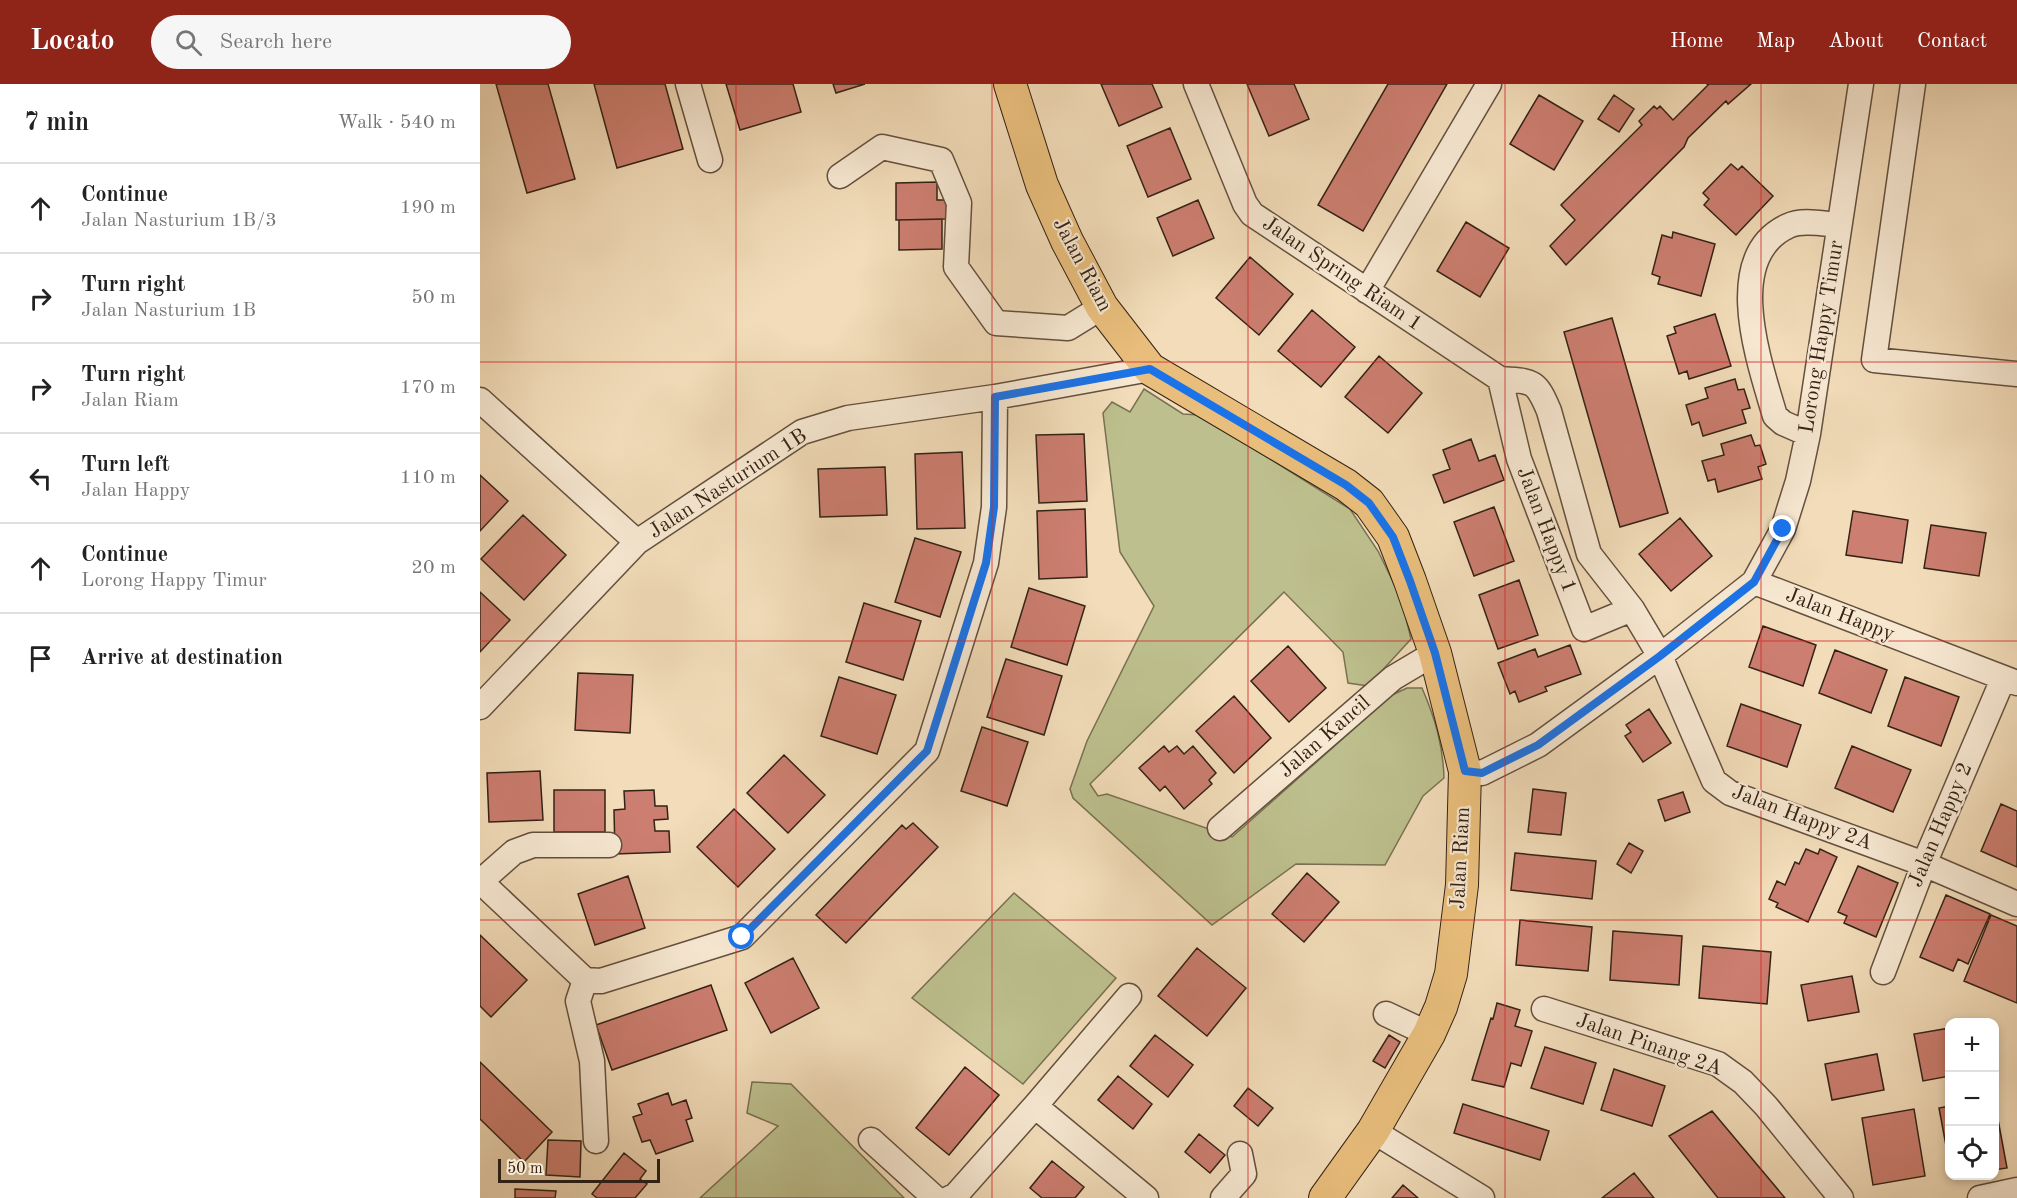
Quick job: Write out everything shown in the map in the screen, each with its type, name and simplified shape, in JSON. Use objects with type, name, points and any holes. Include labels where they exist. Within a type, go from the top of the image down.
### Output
[{"type":"main road","name":"Jalan Riam","points":[[1010,84],[1042,185],[1067,242],[1102,308],[1150,369],[1346,485],[1369,503],[1393,537],[1435,653],[1465,771],[1462,885],[1451,974],[1441,1007],[1429,1034],[1373,1131],[1325,1198]]},
{"type":"street","points":[[688,84],[710,160]]},
{"type":"street","name":"Jalan Spring Riam 1","points":[[1196,84],[1245,204],[1252,214],[1496,375]]},
{"type":"street","points":[[1367,291],[1489,84]]},
{"type":"street","name":"Lorong Happy Timur","points":[[1754,582],[1783,529],[1798,481],[1808,434],[1861,84]]},
{"type":"street","points":[[1913,84],[1874,360],[2017,374]]},
{"type":"street","points":[[840,176],[882,147],[941,160],[959,203],[956,267],[996,323],[1068,327],[1102,308]]},
{"type":"street","points":[[1808,434],[1783,423],[1775,416],[1750,316],[1749,292],[1756,258],[1772,237],[1790,225],[1811,223],[1838,225]]},
{"type":"street","name":"Jalan Nasturium 1B","points":[[480,707],[637,542],[802,432],[848,418],[995,397],[1150,369]]},
{"type":"street","name":"Jalan Happy 1","points":[[1632,609],[1584,629],[1520,459],[1496,375],[1526,380],[1540,389],[1549,411],[1589,555],[1632,609],[1660,656]]},
{"type":"street","points":[[609,845],[533,845],[514,852],[480,881],[585,980],[601,981],[742,937],[927,751],[986,563],[994,507],[995,397]]},
{"type":"street","points":[[480,400],[637,542]]},
{"type":"street","points":[[1465,771],[1482,773],[1538,745],[1660,656],[1754,582]]},
{"type":"street","name":"Jalan Happy","points":[[1754,582],[2010,681]]},
{"type":"street","name":"Jalan Kancil","points":[[1220,828],[1393,678],[1435,653]]},
{"type":"street","name":"Jalan Happy 2A","points":[[1660,656],[1714,781],[1730,794],[1924,864],[2017,904]]},
{"type":"street","name":"Jalan Happy 2","points":[[1883,972],[1924,864],[2010,681]]},
{"type":"street","points":[[585,980],[578,1001],[592,1062],[596,1141]]},
{"type":"street","points":[[950,1198],[956,1195],[1035,1106],[1129,996]]},
{"type":"street","name":"Jalan Pinang 2A","points":[[1544,1009],[1718,1064],[1743,1082],[1766,1106],[1841,1198]]},
{"type":"street","points":[[1386,1014],[1429,1034]]},
{"type":"street","points":[[1035,1106],[1146,1198]]},
{"type":"street","points":[[1373,1131],[1482,1198]]},
{"type":"street","points":[[871,1140],[935,1198]]},
{"type":"street","points":[[1223,1198],[1244,1174],[1240,1154]]},
{"type":"street","points":[[1980,1198],[2017,1190]]},
{"type":"green space","points":[[1144,389],[1183,414],[1200,415],[1350,509],[1378,551],[1401,598],[1411,639],[1368,686],[1348,683],[1343,652],[1284,592],[1090,784],[1098,796],[1107,794],[1232,837],[1392,695],[1407,688],[1422,688],[1434,721],[1442,754],[1444,778],[1423,796],[1385,865],[1296,864],[1212,925],[1073,798],[1070,789],[1087,741],[1154,606],[1120,552],[1103,413],[1112,402],[1130,412]]},
{"type":"green space","points":[[1014,893],[1116,978],[1023,1084],[912,998]]},
{"type":"green space","points":[[752,1082],[791,1084],[904,1198],[700,1198],[778,1126],[747,1113]]},
{"type":"building","points":[[496,84],[548,84],[575,179],[527,193]]},
{"type":"building","points":[[594,84],[665,84],[683,149],[617,168]]},
{"type":"building","points":[[726,84],[793,84],[801,112],[740,130]]},
{"type":"building","points":[[833,84],[865,84],[836,93]]},
{"type":"building","points":[[1101,84],[1152,84],[1162,107],[1119,126]]},
{"type":"building","points":[[1247,84],[1294,84],[1309,119],[1269,136]]},
{"type":"building","points":[[1388,84],[1447,84],[1363,231],[1318,205]]},
{"type":"building","points":[[1707,84],[1751,84],[1728,104],[1726,101],[1688,138],[1684,147],[1566,265],[1550,246],[1575,220],[1561,205],[1642,125],[1639,121],[1654,106],[1657,109],[1660,106],[1673,120]]},
{"type":"building","points":[[1539,95],[1583,121],[1554,170],[1510,144]]},
{"type":"building","points":[[1614,95],[1634,109],[1619,132],[1598,119]]},
{"type":"building","points":[[1170,128],[1191,179],[1148,197],[1127,146]]},
{"type":"building","points":[[1731,164],[1738,170],[1742,166],[1773,196],[1736,235],[1704,205],[1709,199],[1703,193]]},
{"type":"building","points":[[937,182],[937,200],[947,200],[947,219],[896,220],[896,183]]},
{"type":"building","points":[[1198,200],[1214,238],[1173,256],[1157,218]]},
{"type":"building","points":[[942,219],[942,249],[899,250],[899,220]]},
{"type":"building","points":[[1466,222],[1509,248],[1480,297],[1437,271]]},
{"type":"building","points":[[1673,232],[1715,244],[1701,296],[1658,284],[1660,277],[1652,274],[1662,235],[1672,238]]},
{"type":"building","points":[[1250,257],[1293,294],[1259,335],[1216,298]]},
{"type":"building","points":[[1312,310],[1355,347],[1321,387],[1278,351]]},
{"type":"building","points":[[1715,314],[1731,366],[1689,379],[1687,371],[1679,374],[1667,336],[1676,333],[1674,327]]},
{"type":"building","points":[[1612,318],[1668,513],[1620,527],[1564,332]]},
{"type":"building","points":[[1379,356],[1422,393],[1388,433],[1345,397]]},
{"type":"building","points":[[1735,379],[1738,390],[1744,389],[1750,408],[1742,410],[1746,423],[1703,436],[1699,422],[1692,425],[1686,405],[1708,398],[1705,388]]},
{"type":"building","points":[[1084,434],[1087,501],[1039,503],[1036,435]]},
{"type":"building","points":[[1751,435],[1755,446],[1760,445],[1766,464],[1758,467],[1762,479],[1718,492],[1715,479],[1708,481],[1702,461],[1724,455],[1721,444]]},
{"type":"building","points":[[1471,439],[1479,461],[1495,455],[1504,480],[1444,503],[1433,475],[1450,469],[1443,450]]},
{"type":"building","points":[[962,452],[965,528],[917,529],[915,454]]},
{"type":"building","points":[[885,467],[887,515],[820,517],[818,469]]},
{"type":"building","points":[[480,475],[508,501],[480,531]]},
{"type":"building","points":[[1494,507],[1514,561],[1474,576],[1454,522]]},
{"type":"building","points":[[1085,509],[1087,577],[1039,579],[1037,511]]},
{"type":"building","points":[[1853,511],[1908,520],[1902,563],[1846,555]]},
{"type":"building","points":[[523,515],[566,555],[524,600],[481,559]]},
{"type":"building","points":[[1680,518],[1712,556],[1671,591],[1639,554]]},
{"type":"building","points":[[1931,525],[1986,533],[1979,576],[1924,568]]},
{"type":"building","points":[[915,538],[961,552],[940,617],[895,602]]},
{"type":"building","points":[[1519,580],[1538,635],[1498,649],[1479,595]]},
{"type":"building","points":[[1029,588],[1085,606],[1067,665],[1011,647]]},
{"type":"building","points":[[480,592],[510,620],[480,652]]},
{"type":"building","points":[[864,603],[921,621],[903,680],[846,662]]},
{"type":"building","points":[[1763,626],[1816,645],[1803,686],[1749,667]]},
{"type":"building","points":[[1570,645],[1581,674],[1545,687],[1547,691],[1519,702],[1515,691],[1510,694],[1498,663],[1535,649],[1538,657]]},
{"type":"building","points":[[1288,646],[1326,688],[1289,722],[1251,681]]},
{"type":"building","points":[[1835,650],[1887,670],[1871,713],[1819,693]]},
{"type":"building","points":[[1006,659],[1062,676],[1044,735],[987,717]]},
{"type":"building","points":[[578,673],[633,675],[630,733],[575,730]]},
{"type":"building","points":[[839,677],[896,695],[877,754],[821,736]]},
{"type":"building","points":[[1905,677],[1959,697],[1941,746],[1888,726]]},
{"type":"building","points":[[1234,696],[1271,738],[1234,773],[1196,731]]},
{"type":"building","points":[[1741,704],[1801,725],[1787,767],[1727,746]]},
{"type":"building","points":[[1649,709],[1671,743],[1643,762],[1625,736],[1631,732],[1626,725]]},
{"type":"building","points":[[982,727],[1028,742],[1007,806],[961,791]]},
{"type":"building","points":[[1164,746],[1169,752],[1177,746],[1184,754],[1193,746],[1216,773],[1209,780],[1212,784],[1184,809],[1165,786],[1160,791],[1139,768]]},
{"type":"building","points":[[1852,746],[1911,770],[1893,812],[1835,788]]},
{"type":"building","points":[[784,755],[825,795],[788,833],[747,793]]},
{"type":"building","points":[[540,771],[543,820],[489,822],[487,773]]},
{"type":"building","points":[[1533,789],[1566,793],[1561,835],[1528,832]]},
{"type":"building","points":[[554,790],[605,790],[605,832],[554,832]]},
{"type":"building","points":[[654,790],[655,806],[667,806],[668,819],[654,820],[655,831],[669,831],[670,852],[615,854],[614,810],[625,809],[624,791]]},
{"type":"building","points":[[1683,792],[1690,812],[1665,821],[1658,800]]},
{"type":"building","points":[[2001,804],[2017,811],[2017,867],[1981,851]]},
{"type":"building","points":[[734,809],[775,849],[738,887],[697,847]]},
{"type":"building","points":[[913,823],[938,847],[846,943],[816,915],[902,825],[906,829]]},
{"type":"building","points":[[1629,843],[1643,851],[1631,873],[1617,864]]},
{"type":"building","points":[[1806,849],[1818,854],[1820,849],[1837,857],[1808,922],[1776,907],[1778,903],[1769,899],[1777,881],[1785,885],[1795,862],[1799,864]]},
{"type":"building","points":[[1515,853],[1596,861],[1592,899],[1511,890]]},
{"type":"building","points":[[1858,866],[1898,883],[1876,937],[1844,923],[1847,916],[1838,912]]},
{"type":"building","points":[[1307,873],[1339,902],[1304,942],[1272,914]]},
{"type":"building","points":[[628,876],[645,928],[595,945],[578,894]]},
{"type":"building","points":[[1946,895],[1990,914],[1968,964],[1958,959],[1953,971],[1920,957]]},
{"type":"building","points":[[1991,915],[2017,926],[2017,1003],[1964,981]]},
{"type":"building","points":[[1520,920],[1592,927],[1588,971],[1516,965]]},
{"type":"building","points":[[1613,931],[1682,936],[1679,985],[1610,980]]},
{"type":"building","points":[[480,935],[527,980],[491,1017],[480,1006]]},
{"type":"building","points":[[1703,946],[1771,952],[1767,1004],[1699,998]]},
{"type":"building","points":[[1197,948],[1246,988],[1207,1036],[1158,996]]},
{"type":"building","points":[[793,958],[819,1008],[771,1033],[745,983]]},
{"type":"building","points":[[1852,976],[1859,1012],[1808,1021],[1801,985]]},
{"type":"building","points":[[711,985],[727,1030],[612,1070],[596,1025]]},
{"type":"building","points":[[1497,1003],[1520,1010],[1515,1026],[1532,1031],[1521,1066],[1511,1063],[1504,1087],[1472,1080]]},
{"type":"building","points":[[1945,1029],[1945,1077],[1923,1081],[1914,1034]]},
{"type":"building","points":[[1155,1035],[1193,1065],[1168,1097],[1130,1066]]},
{"type":"building","points":[[1389,1035],[1400,1042],[1385,1068],[1373,1061]]},
{"type":"building","points":[[1545,1047],[1596,1063],[1583,1104],[1531,1088]]},
{"type":"building","points":[[1877,1054],[1884,1090],[1832,1100],[1825,1064]]},
{"type":"building","points":[[480,1062],[552,1132],[524,1162],[480,1119]]},
{"type":"building","points":[[965,1067],[999,1095],[949,1155],[916,1128]]},
{"type":"building","points":[[1614,1069],[1665,1086],[1652,1126],[1601,1110]]},
{"type":"building","points":[[1118,1076],[1152,1104],[1133,1129],[1098,1100]]},
{"type":"building","points":[[1248,1088],[1273,1108],[1258,1126],[1234,1106]]},
{"type":"building","points":[[668,1093],[672,1105],[686,1100],[692,1118],[686,1120],[693,1141],[656,1154],[650,1140],[642,1142],[633,1117],[642,1114],[638,1104]]},
{"type":"building","points":[[1463,1104],[1549,1131],[1540,1160],[1454,1133]]},
{"type":"building","points":[[1945,1107],[1945,1140],[1939,1108]]},
{"type":"building","points":[[1914,1109],[1925,1176],[1873,1185],[1862,1118]]},
{"type":"building","points":[[1712,1111],[1785,1198],[1718,1198],[1669,1136]]},
{"type":"building","points":[[1999,1125],[2007,1168],[1999,1169]]},
{"type":"building","points":[[1199,1134],[1225,1155],[1210,1173],[1185,1152]]},
{"type":"building","points":[[548,1140],[581,1141],[580,1177],[546,1175]]},
{"type":"building","points":[[624,1153],[646,1171],[640,1179],[647,1184],[635,1198],[597,1198],[592,1194]]},
{"type":"building","points":[[1052,1161],[1084,1187],[1075,1198],[1042,1198],[1030,1188]]},
{"type":"building","points":[[1634,1173],[1654,1198],[1602,1198]]},
{"type":"building","points":[[1403,1185],[1418,1198],[1392,1198]]},
{"type":"building","points":[[515,1189],[556,1191],[555,1198],[515,1198]]},
{"type":"route","points":[[742,937],[927,751],[986,563],[994,507],[995,397],[1150,369],[1236,422],[1346,485],[1369,503],[1393,537],[1410,581],[1435,653],[1465,771],[1482,773],[1538,745],[1660,656],[1754,582],[1783,529]]}]
